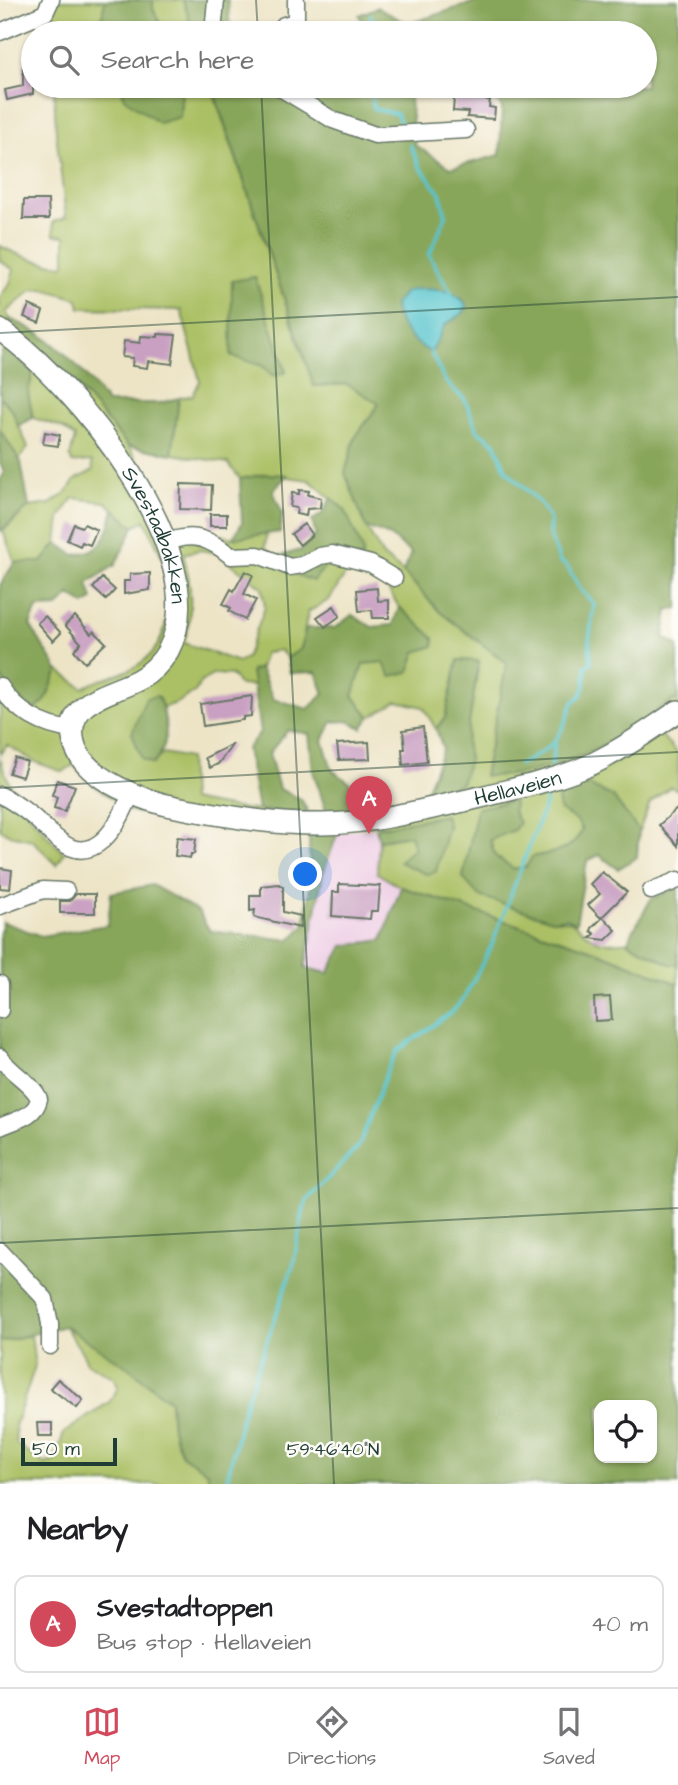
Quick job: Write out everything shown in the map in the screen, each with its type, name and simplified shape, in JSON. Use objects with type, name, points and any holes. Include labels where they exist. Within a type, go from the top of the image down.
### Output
[{"type":"main road","name":"Svestadbakken","points":[[0,330],[53,378],[100,428],[138,489],[166,543],[174,566],[179,603],[174,633],[167,652],[150,672],[85,705],[73,730]]},
{"type":"main road","name":"Hellaveien","points":[[131,794],[173,806],[251,819],[306,824],[343,822],[438,807],[553,779],[606,757],[678,711]]},
{"type":"main road","points":[[73,730],[74,741],[82,757],[105,780],[131,794]]},
{"type":"street","points":[[26,21],[45,13],[51,0]]},
{"type":"street","points":[[214,21],[216,0]]},
{"type":"street","points":[[294,21],[296,0]]},
{"type":"street","points":[[0,32],[21,23]]},
{"type":"street","points":[[297,98],[349,128],[375,135],[466,130]]},
{"type":"street","points":[[166,543],[181,537],[195,537],[215,542],[231,555],[258,555],[290,566],[302,565],[331,554],[371,564],[394,578]]},
{"type":"street","points":[[0,686],[22,711],[55,728],[73,730]]},
{"type":"street","points":[[0,795],[32,816],[67,846],[89,850],[109,834],[125,810],[131,794]]},
{"type":"street","points":[[651,891],[678,880]]},
{"type":"street","points":[[0,906],[43,890],[66,891]]},
{"type":"street","points":[[0,984],[0,1010]]},
{"type":"street","points":[[0,1057],[9,1070],[35,1091],[39,1099],[38,1105],[30,1114],[0,1127]]},
{"type":"street","points":[[0,1251],[45,1299],[50,1324],[50,1346]]},
{"type":"shaded area","points":[[376,828],[380,845],[377,873],[401,887],[382,940],[343,946],[328,974],[305,968],[323,874],[338,832]]},
{"type":"green space","points":[[55,0],[105,0],[101,21],[50,21]]},
{"type":"green space","points":[[105,0],[153,0],[153,9],[159,21],[101,21]]},
{"type":"green space","points":[[153,0],[183,0],[189,21],[159,21],[153,9]]},
{"type":"green space","points":[[183,0],[228,0],[229,21],[190,21]]},
{"type":"green space","points":[[481,0],[678,0],[678,609],[668,609],[664,637],[678,646],[678,698],[619,736],[583,755],[525,773],[484,776],[507,663],[440,612],[403,572],[411,553],[390,536],[366,527],[345,473],[355,438],[379,404],[347,384],[314,386],[216,98],[410,98],[415,145],[451,168],[500,155],[502,108],[495,98],[657,98],[657,21],[417,21]],"holes":[[[439,290],[462,299],[467,306],[463,313],[445,325]]]},
{"type":"green space","points":[[378,7],[403,21],[362,21],[359,15]]},
{"type":"green space","points":[[55,98],[124,98],[180,116],[181,98],[215,98],[314,386],[347,384],[379,404],[355,438],[345,473],[366,527],[383,556],[403,572],[440,612],[507,663],[484,775],[505,775],[545,768],[583,755],[620,736],[678,698],[678,722],[661,735],[678,754],[678,790],[670,787],[650,803],[639,831],[612,796],[560,810],[577,821],[583,830],[579,837],[562,850],[533,857],[526,867],[514,869],[495,856],[490,839],[513,811],[514,801],[478,808],[463,878],[552,920],[572,923],[599,941],[627,942],[678,965],[678,984],[596,951],[401,887],[377,873],[379,840],[410,835],[414,848],[400,862],[448,826],[210,823],[171,819],[130,811],[94,785],[73,765],[63,772],[35,762],[7,745],[0,754],[0,676],[17,698],[45,701],[58,670],[83,688],[124,672],[140,664],[156,648],[162,635],[168,607],[163,563],[145,520],[134,527],[106,502],[73,498],[60,518],[57,543],[42,562],[15,562],[3,531],[29,507],[50,504],[66,493],[76,479],[93,471],[92,461],[72,463],[70,457],[75,437],[61,427],[33,418],[28,393],[33,372],[0,342],[0,297],[10,283],[14,270],[0,261],[0,246],[31,259],[65,265],[65,236],[54,235],[53,222],[66,217]],"holes":[[[255,277],[286,372],[273,375],[263,366]],[[44,289],[78,299],[80,308],[181,310],[200,381],[193,395],[179,398],[172,454],[228,463],[240,479],[266,474],[309,480],[345,510],[291,573],[265,547],[267,533],[233,538],[201,530],[173,532],[141,467],[116,429],[42,352],[8,325],[10,319],[6,312],[32,290]],[[200,550],[217,553],[262,587],[265,607],[246,658],[238,662],[184,643],[190,598],[183,554]],[[365,565],[378,573],[399,607],[434,638],[433,646],[383,662],[363,664],[353,696],[370,717],[397,701],[423,707],[436,729],[445,718],[458,660],[479,662],[466,742],[469,760],[437,794],[378,808],[298,813],[244,809],[191,800],[189,758],[164,753],[152,764],[158,696],[163,708],[176,703],[195,692],[201,682],[214,674],[231,675],[240,685],[254,686],[251,671],[260,668],[265,653],[280,650],[287,658],[301,649],[308,612],[329,600],[347,572]]]},
{"type":"green space","points":[[124,98],[181,98],[180,117],[159,123]]},
{"type":"green space","points":[[255,277],[286,372],[273,376],[263,366],[231,356],[232,281]]},
{"type":"green space","points":[[10,319],[40,334],[65,354],[107,403],[160,403],[179,398],[172,454],[128,446],[67,374],[8,325]]},
{"type":"green space","points":[[4,346],[33,372],[28,393],[33,418],[18,426],[12,410],[0,397],[0,359]]},
{"type":"green space","points":[[0,397],[12,410],[28,447],[19,460],[0,430]]},
{"type":"green space","points":[[0,430],[21,462],[29,507],[0,531],[0,479],[4,472],[0,463]]},
{"type":"green space","points":[[266,474],[287,475],[273,491],[282,513],[280,532],[233,538],[242,523],[240,479]]},
{"type":"green space","points":[[331,498],[345,510],[363,551],[362,558],[328,563],[313,581],[291,573],[276,557],[301,550],[316,535],[312,521],[323,513]]},
{"type":"green space","points":[[114,509],[134,527],[115,565],[88,583],[93,599],[85,605],[70,595],[58,607],[37,608],[30,625],[58,670],[45,701],[35,710],[17,698],[0,676],[0,585],[15,562],[42,562],[57,543],[74,555],[98,546],[103,541]]},
{"type":"green space","points":[[399,607],[434,638],[434,646],[416,652],[409,672],[391,676],[383,662],[363,664],[353,696],[370,717],[362,728],[348,721],[332,722],[323,740],[332,770],[350,783],[354,810],[327,814],[313,771],[309,734],[288,730],[269,753],[279,789],[301,799],[309,814],[258,810],[247,749],[260,732],[251,671],[260,668],[273,699],[308,709],[324,694],[316,672],[290,673],[287,658],[301,649],[306,628],[335,628],[352,615],[372,627],[393,625]]},
{"type":"green space","points":[[458,660],[479,661],[466,742],[469,760],[461,783],[423,799],[443,749],[436,729],[445,718]]},
{"type":"green space","points":[[158,696],[166,732],[163,749],[153,764],[142,759],[132,733],[146,698]]},
{"type":"green space","points":[[0,758],[10,785],[26,809],[64,853],[57,865],[32,840],[10,835],[0,829]]},
{"type":"green space","points":[[583,783],[612,796],[639,831],[637,857],[618,869],[599,855],[587,861],[576,923],[566,918],[552,920],[479,896],[463,878],[477,808],[514,800],[513,811],[519,823],[514,830],[490,840],[495,856],[514,869],[526,867],[532,857],[562,850],[578,837],[582,830],[577,821],[560,810],[558,798],[567,786]]},
{"type":"green space","points":[[445,815],[448,826],[436,872],[426,874],[399,862],[414,848],[410,835],[379,840],[376,828]]},
{"type":"green space","points":[[338,832],[323,874],[305,968],[328,973],[343,946],[382,940],[401,887],[596,951],[678,984],[678,1484],[208,1484],[208,1472],[182,1455],[172,1428],[170,1401],[129,1368],[65,1326],[0,1342],[0,933],[3,922],[41,936],[108,925],[111,893],[152,885],[198,911],[210,931],[290,940],[304,926],[310,888],[309,834]]},
{"type":"green space","points":[[678,887],[678,965],[670,964],[627,942],[651,899]]},
{"type":"green space","points":[[65,1326],[129,1368],[170,1401],[172,1429],[182,1455],[208,1472],[208,1484],[0,1484],[0,1342],[31,1335],[35,1366],[15,1426],[16,1444],[45,1464],[54,1461],[64,1433],[109,1402],[118,1388],[114,1378],[87,1363]]},
{"type":"water","points":[[417,289],[452,293],[467,306],[463,313],[445,325],[431,353],[406,333],[396,312],[395,304],[405,292]]},
{"type":"building","points":[[21,86],[21,97],[7,100],[5,90]]},
{"type":"building","points":[[454,98],[490,100],[489,107],[495,108],[494,119],[467,117],[468,112],[453,111]]},
{"type":"building","points":[[24,200],[48,200],[49,219],[23,219]]},
{"type":"building","points":[[29,305],[43,311],[39,323],[24,317]]},
{"type":"building","points":[[158,334],[176,335],[172,364],[148,361],[147,368],[132,366],[133,358],[122,357],[124,341],[140,343],[141,336],[158,337]]},
{"type":"building","points":[[45,432],[60,435],[58,446],[43,444]]},
{"type":"building","points":[[181,484],[212,485],[211,510],[180,509]]},
{"type":"building","points":[[299,490],[309,491],[308,495],[321,498],[320,508],[307,509],[306,516],[296,514],[297,508],[290,507],[292,493],[299,494]]},
{"type":"building","points":[[210,514],[227,514],[227,526],[210,526]]},
{"type":"building","points":[[74,524],[82,527],[84,524],[97,530],[90,545],[82,542],[80,546],[67,540]]},
{"type":"building","points":[[304,524],[312,535],[300,545],[291,534]]},
{"type":"building","points":[[245,571],[253,575],[244,594],[256,600],[245,620],[229,611],[231,608],[223,604]]},
{"type":"building","points":[[150,573],[150,590],[124,594],[124,581],[130,581],[130,574]]},
{"type":"building","points":[[102,578],[115,590],[106,600],[93,588]]},
{"type":"building","points":[[377,588],[378,601],[389,600],[389,618],[373,618],[372,610],[359,611],[357,590]]},
{"type":"building","points":[[334,606],[340,616],[325,627],[317,617]]},
{"type":"building","points":[[45,616],[61,633],[53,641],[37,623]]},
{"type":"building","points":[[75,616],[91,634],[94,631],[106,643],[85,663],[74,650],[81,643],[65,625]]},
{"type":"building","points":[[252,696],[251,716],[243,717],[243,720],[203,726],[200,704]]},
{"type":"building","points":[[423,727],[427,762],[403,765],[403,730]]},
{"type":"building","points":[[369,742],[370,759],[339,760],[337,744]]},
{"type":"building","points":[[233,744],[218,764],[210,768],[205,758]]},
{"type":"building","points":[[15,758],[27,762],[22,777],[9,773]]},
{"type":"building","points":[[57,780],[75,786],[65,811],[54,808],[57,797],[52,795]]},
{"type":"building","points":[[678,808],[678,846],[659,825]]},
{"type":"building","points":[[177,837],[196,839],[194,854],[191,854],[190,858],[175,856]]},
{"type":"building","points":[[0,868],[12,870],[10,889],[0,888]]},
{"type":"building","points":[[602,872],[627,892],[601,918],[588,905],[600,894],[590,884]]},
{"type":"building","points":[[279,884],[283,887],[283,912],[301,916],[300,928],[254,917],[255,910],[250,911],[250,895],[261,895],[261,886]]},
{"type":"building","points":[[339,884],[380,886],[378,911],[371,911],[370,919],[332,916],[333,892],[339,892]]},
{"type":"building","points":[[76,894],[95,894],[95,913],[60,913],[60,901],[70,901]]},
{"type":"building","points":[[603,917],[616,930],[606,940],[590,938],[595,934],[591,931],[592,928]]},
{"type":"building","points":[[610,997],[612,1020],[595,1021],[594,998]]},
{"type":"building","points":[[58,1379],[83,1400],[77,1408],[50,1388]]},
{"type":"building","points":[[37,1423],[52,1423],[52,1436],[38,1436]]},
{"type":"waterway","points":[[371,15],[371,21]]},
{"type":"waterway","points":[[372,98],[374,109],[397,114],[401,124]]},
{"type":"waterway","points":[[410,145],[420,167],[440,193],[446,216],[429,255],[452,295]]},
{"type":"waterway","points":[[431,353],[445,381],[465,400],[478,431],[495,443],[506,470],[541,504],[550,520],[549,534],[560,562],[567,566],[580,589],[594,604],[589,641],[591,663],[586,666],[583,691],[573,702],[555,741],[541,753],[519,765]]},
{"type":"waterway","points":[[551,767],[555,742]]},
{"type":"waterway","points":[[226,1484],[244,1407],[293,1266],[304,1207],[308,1199],[359,1146],[397,1051],[452,1012],[464,998],[491,947],[545,805],[547,792]]},
{"type":"place","name":"Svestadtoppen","points":[[369,834]]}]
